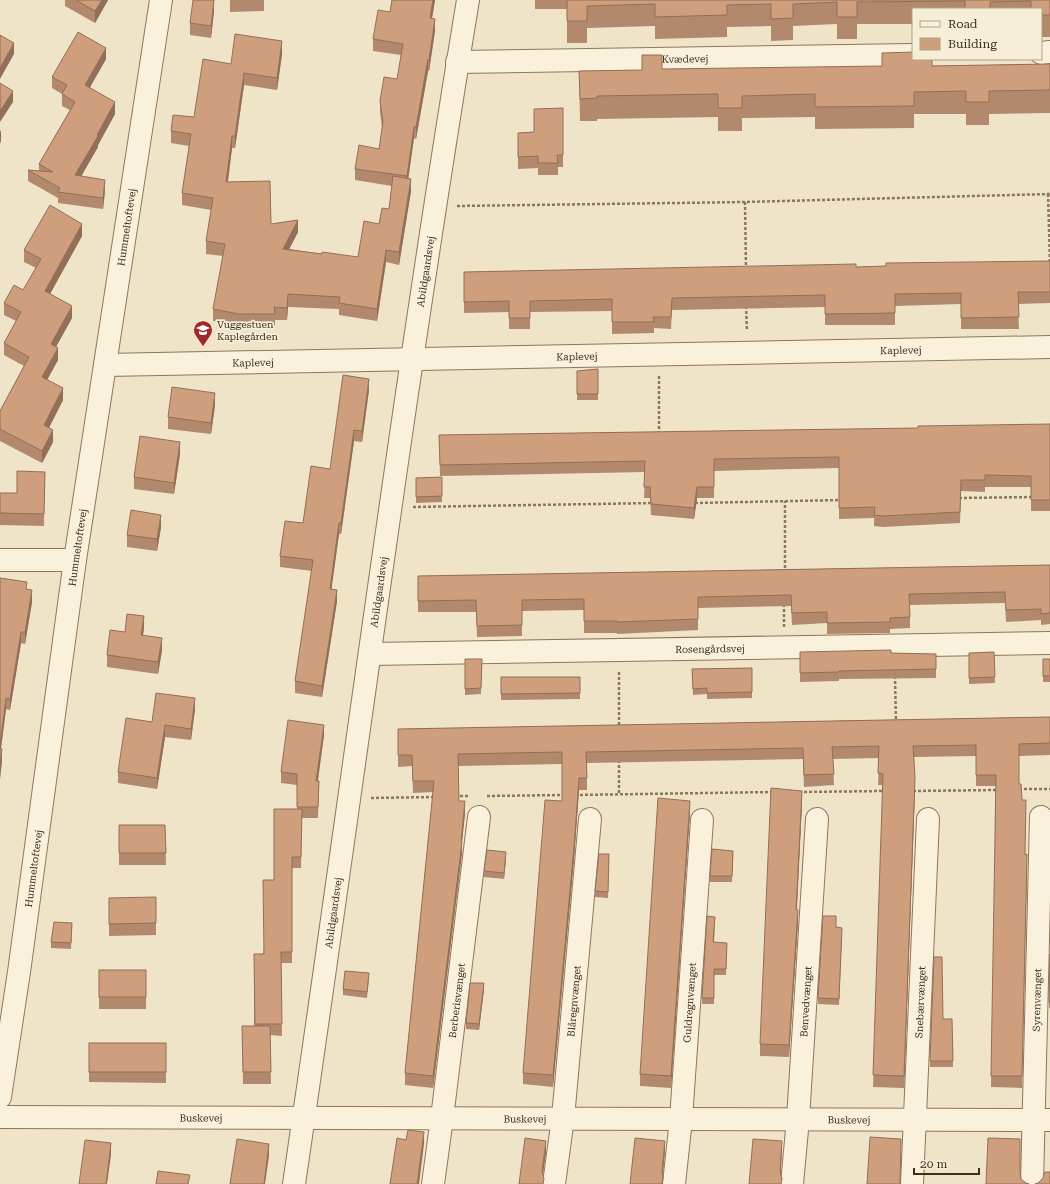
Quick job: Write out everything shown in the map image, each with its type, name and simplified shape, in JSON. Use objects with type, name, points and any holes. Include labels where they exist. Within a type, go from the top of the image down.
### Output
[{"type":"street","name":"Hummeltoftevej","points":[[0,1097],[19,972],[75,560],[161,0]]},
{"type":"street","name":"Abildgaardsvej","points":[[294,1184],[411,359],[434,206],[468,0]]},
{"type":"street","name":"Kvædevej","points":[[458,62],[912,55]]},
{"type":"street","name":"Kaplevej","points":[[105,365],[1050,347]]},
{"type":"street","points":[[0,560],[75,560]]},
{"type":"street","name":"Rosengårdsvej","points":[[370,654],[1050,643]]},
{"type":"street","name":"Berberisvænget","points":[[433,1184],[478,806]]},
{"type":"street","name":"Syrenvænget","points":[[1032,1184],[1042,1120],[1041,816]]},
{"type":"street","name":"Blåregnvænget","points":[[554,1184],[563,1118],[590,819]]},
{"type":"street","name":"Benvedvænget","points":[[792,1184],[798,1119],[817,819]]},
{"type":"street","name":"Snebærvænget","points":[[912,1184],[928,819]]},
{"type":"street","name":"Guldregnvænget","points":[[674,1184],[681,1119],[702,820]]},
{"type":"street","name":"Buskevej","points":[[0,1117],[1042,1120]]},
{"type":"path","points":[[434,206],[745,202],[1049,194],[1050,270]]},
{"type":"path","points":[[745,202],[746,274]]},
{"type":"path","points":[[746,306],[747,353]]},
{"type":"path","points":[[659,355],[659,441]]},
{"type":"path","points":[[956,498],[1034,497]]},
{"type":"path","points":[[691,503],[847,500]]},
{"type":"path","points":[[785,501],[785,578]]},
{"type":"path","points":[[390,507],[660,503]]},
{"type":"path","points":[[784,601],[784,647]]},
{"type":"path","points":[[895,645],[896,730]]},
{"type":"path","points":[[619,650],[619,734]]},
{"type":"path","points":[[619,756],[619,794]]},
{"type":"path","points":[[1012,790],[1050,789]]},
{"type":"path","points":[[913,791],[1004,790]]},
{"type":"path","points":[[794,792],[890,791]]},
{"type":"path","points":[[484,796],[778,792]]},
{"type":"path","points":[[452,796],[478,806]]},
{"type":"path","points":[[349,798],[436,797]]},
{"type":"building","points":[[76,0],[102,0],[95,11]]},
{"type":"building","points":[[193,0],[214,0],[211,26],[190,23]]},
{"type":"building","points":[[392,0],[433,0],[430,18],[435,19],[416,127],[414,127],[407,176],[355,169],[359,145],[379,149],[383,122],[380,101],[384,77],[397,79],[403,44],[373,39],[378,10],[390,12]]},
{"type":"building","points":[[567,0],[1050,0],[1050,15],[1042,15],[1042,8],[1031,8],[1031,1],[990,2],[990,8],[965,8],[965,1],[857,2],[857,17],[837,17],[837,2],[793,4],[793,18],[771,19],[771,4],[727,5],[727,15],[655,17],[655,4],[587,6],[587,21],[567,21]]},
{"type":"building","points":[[78,32],[106,48],[85,85],[115,102],[97,135],[98,136],[75,175],[105,180],[103,198],[58,192],[60,188],[28,170],[53,172],[39,164],[75,102],[62,94],[67,85],[52,77]]},
{"type":"building","points":[[235,34],[282,41],[277,78],[244,73],[235,136],[232,136],[226,182],[270,181],[271,224],[298,220],[283,249],[358,257],[364,221],[379,224],[382,208],[389,209],[393,176],[411,179],[399,252],[386,250],[377,309],[339,303],[340,297],[288,294],[287,308],[274,307],[275,314],[239,314],[213,309],[225,244],[206,241],[213,198],[182,193],[191,134],[171,131],[173,115],[194,117],[203,59],[231,64]]},
{"type":"building","points":[[0,35],[14,43],[0,68]]},
{"type":"building","points":[[912,52],[912,60],[932,60],[932,66],[1050,64],[1050,90],[989,91],[989,102],[966,102],[966,91],[914,92],[914,106],[815,107],[815,94],[742,96],[742,108],[718,108],[718,94],[597,96],[597,98],[580,99],[579,71],[642,70],[642,55],[662,55],[662,69],[882,66],[882,53]]},
{"type":"building","points":[[0,83],[13,91],[0,111]]},
{"type":"building","points":[[563,108],[563,155],[557,155],[558,163],[538,163],[538,156],[518,157],[518,133],[534,132],[534,109]]},
{"type":"building","points":[[50,205],[82,224],[45,291],[72,306],[51,344],[58,348],[42,377],[63,388],[44,425],[53,430],[42,451],[0,429],[0,411],[29,357],[4,343],[21,312],[4,303],[14,285],[23,290],[41,259],[24,250]]},
{"type":"building","points":[[1050,261],[1050,292],[1018,292],[1019,317],[961,318],[961,293],[895,294],[895,313],[825,314],[825,295],[672,298],[671,317],[653,317],[654,322],[612,322],[612,299],[530,301],[530,318],[509,318],[509,301],[464,302],[464,272],[856,264],[856,267],[886,266],[886,263]]},
{"type":"building","points":[[598,369],[598,394],[577,394],[577,371]]},
{"type":"building","points":[[343,375],[369,379],[362,431],[354,430],[341,523],[339,523],[330,589],[337,590],[322,686],[295,681],[313,560],[280,556],[285,521],[303,523],[311,466],[330,469]]},
{"type":"building","points":[[172,387],[215,393],[211,423],[168,417]]},
{"type":"building","points":[[1050,424],[1050,500],[1031,500],[1031,476],[985,475],[985,480],[961,480],[960,512],[883,516],[874,515],[875,507],[839,508],[839,457],[714,459],[714,487],[697,487],[694,508],[651,504],[650,487],[644,487],[645,461],[440,465],[439,435],[918,428],[918,426]]},
{"type":"building","points":[[140,436],[180,442],[174,483],[134,477]]},
{"type":"building","points":[[17,471],[45,472],[44,514],[0,513],[0,493],[17,493]]},
{"type":"building","points":[[442,477],[442,496],[416,497],[416,478]]},
{"type":"building","points":[[131,510],[161,515],[157,539],[127,535]]},
{"type":"building","points":[[1050,565],[1050,613],[1041,614],[1041,609],[1006,610],[1005,592],[909,594],[910,617],[890,618],[890,622],[827,623],[827,612],[792,613],[791,595],[698,597],[698,619],[617,622],[584,621],[584,599],[522,600],[522,625],[477,626],[476,600],[418,601],[418,576]]},
{"type":"building","points":[[0,578],[27,582],[26,589],[32,590],[25,632],[21,632],[10,699],[6,698],[0,745]]},
{"type":"building","points":[[127,614],[144,616],[141,635],[162,638],[158,662],[107,655],[110,630],[125,632]]},
{"type":"building","points":[[891,650],[891,653],[936,654],[936,669],[800,673],[800,652]]},
{"type":"building","points":[[994,652],[995,677],[969,678],[969,653]]},
{"type":"building","points":[[465,659],[482,659],[481,688],[465,689]]},
{"type":"building","points":[[1043,659],[1050,659],[1050,676],[1043,676]]},
{"type":"building","points":[[752,668],[752,692],[707,693],[707,688],[693,689],[692,669]]},
{"type":"building","points":[[501,677],[580,677],[580,693],[501,694]]},
{"type":"building","points":[[156,693],[195,698],[191,729],[165,725],[157,778],[118,772],[126,718],[152,722]]},
{"type":"building","points":[[1050,717],[1050,743],[1019,744],[1019,784],[1021,784],[1022,800],[1026,800],[1025,855],[1027,854],[1022,1076],[991,1076],[996,775],[976,775],[976,745],[913,746],[915,777],[904,1076],[873,1075],[883,774],[878,773],[879,746],[832,747],[834,774],[804,775],[803,748],[586,752],[587,778],[579,778],[553,1075],[523,1073],[545,800],[562,801],[562,752],[458,754],[459,801],[465,801],[462,842],[433,1076],[405,1073],[434,781],[413,781],[412,755],[398,755],[398,729]]},
{"type":"building","points":[[288,720],[324,725],[316,781],[319,781],[318,807],[297,807],[297,774],[281,772]]},
{"type":"building","points":[[0,748],[2,749],[0,767]]},
{"type":"building","points":[[771,788],[802,791],[796,910],[798,910],[789,1045],[760,1044]]},
{"type":"building","points":[[658,798],[690,801],[671,1076],[640,1074]]},
{"type":"building","points":[[274,809],[302,809],[301,857],[292,857],[292,952],[281,952],[282,1024],[255,1024],[254,954],[264,954],[263,880],[274,880]]},
{"type":"building","points":[[119,825],[165,825],[166,853],[119,853]]},
{"type":"building","points":[[712,849],[733,851],[732,876],[710,876]]},
{"type":"building","points":[[487,850],[506,852],[504,873],[484,871]]},
{"type":"building","points":[[599,854],[609,854],[608,892],[595,891]]},
{"type":"building","points":[[156,897],[156,923],[109,924],[109,898]]},
{"type":"building","points":[[707,916],[715,917],[713,942],[727,943],[726,969],[714,969],[714,998],[702,998]]},
{"type":"building","points":[[823,916],[836,916],[836,927],[842,928],[839,999],[818,998]]},
{"type":"building","points":[[54,922],[72,923],[71,943],[51,942]]},
{"type":"building","points":[[1050,954],[1050,1002],[1049,1002]]},
{"type":"building","points":[[934,957],[942,957],[943,1019],[952,1019],[953,1061],[930,1061]]},
{"type":"building","points":[[99,970],[146,970],[146,997],[99,997]]},
{"type":"building","points":[[345,971],[369,973],[367,992],[343,989]]},
{"type":"building","points":[[470,983],[484,983],[479,1024],[466,1023]]},
{"type":"building","points":[[242,1026],[270,1026],[271,1072],[243,1072]]},
{"type":"building","points":[[89,1043],[166,1043],[166,1072],[89,1072]]},
{"type":"building","points":[[408,1130],[424,1132],[417,1184],[390,1184],[397,1138],[406,1140]]},
{"type":"building","points":[[870,1137],[901,1139],[900,1184],[867,1184]]},
{"type":"building","points":[[525,1138],[546,1141],[542,1171],[544,1179],[543,1184],[519,1184]]},
{"type":"building","points":[[635,1138],[665,1141],[662,1184],[630,1184]]},
{"type":"building","points":[[988,1138],[1020,1139],[1021,1179],[1029,1184],[986,1184]]},
{"type":"building","points":[[237,1139],[269,1144],[264,1184],[230,1184]]},
{"type":"building","points":[[753,1139],[782,1141],[780,1171],[782,1179],[781,1184],[749,1184]]},
{"type":"building","points":[[85,1140],[111,1143],[106,1184],[79,1184]]},
{"type":"building","points":[[158,1171],[190,1175],[188,1184],[156,1184]]},
{"type":"building","points":[[1045,1172],[1050,1172],[1050,1184],[1035,1184],[1043,1178]]},
{"type":"place","name":"Vuggestuen Kaplegården","points":[[203,347]]}]
